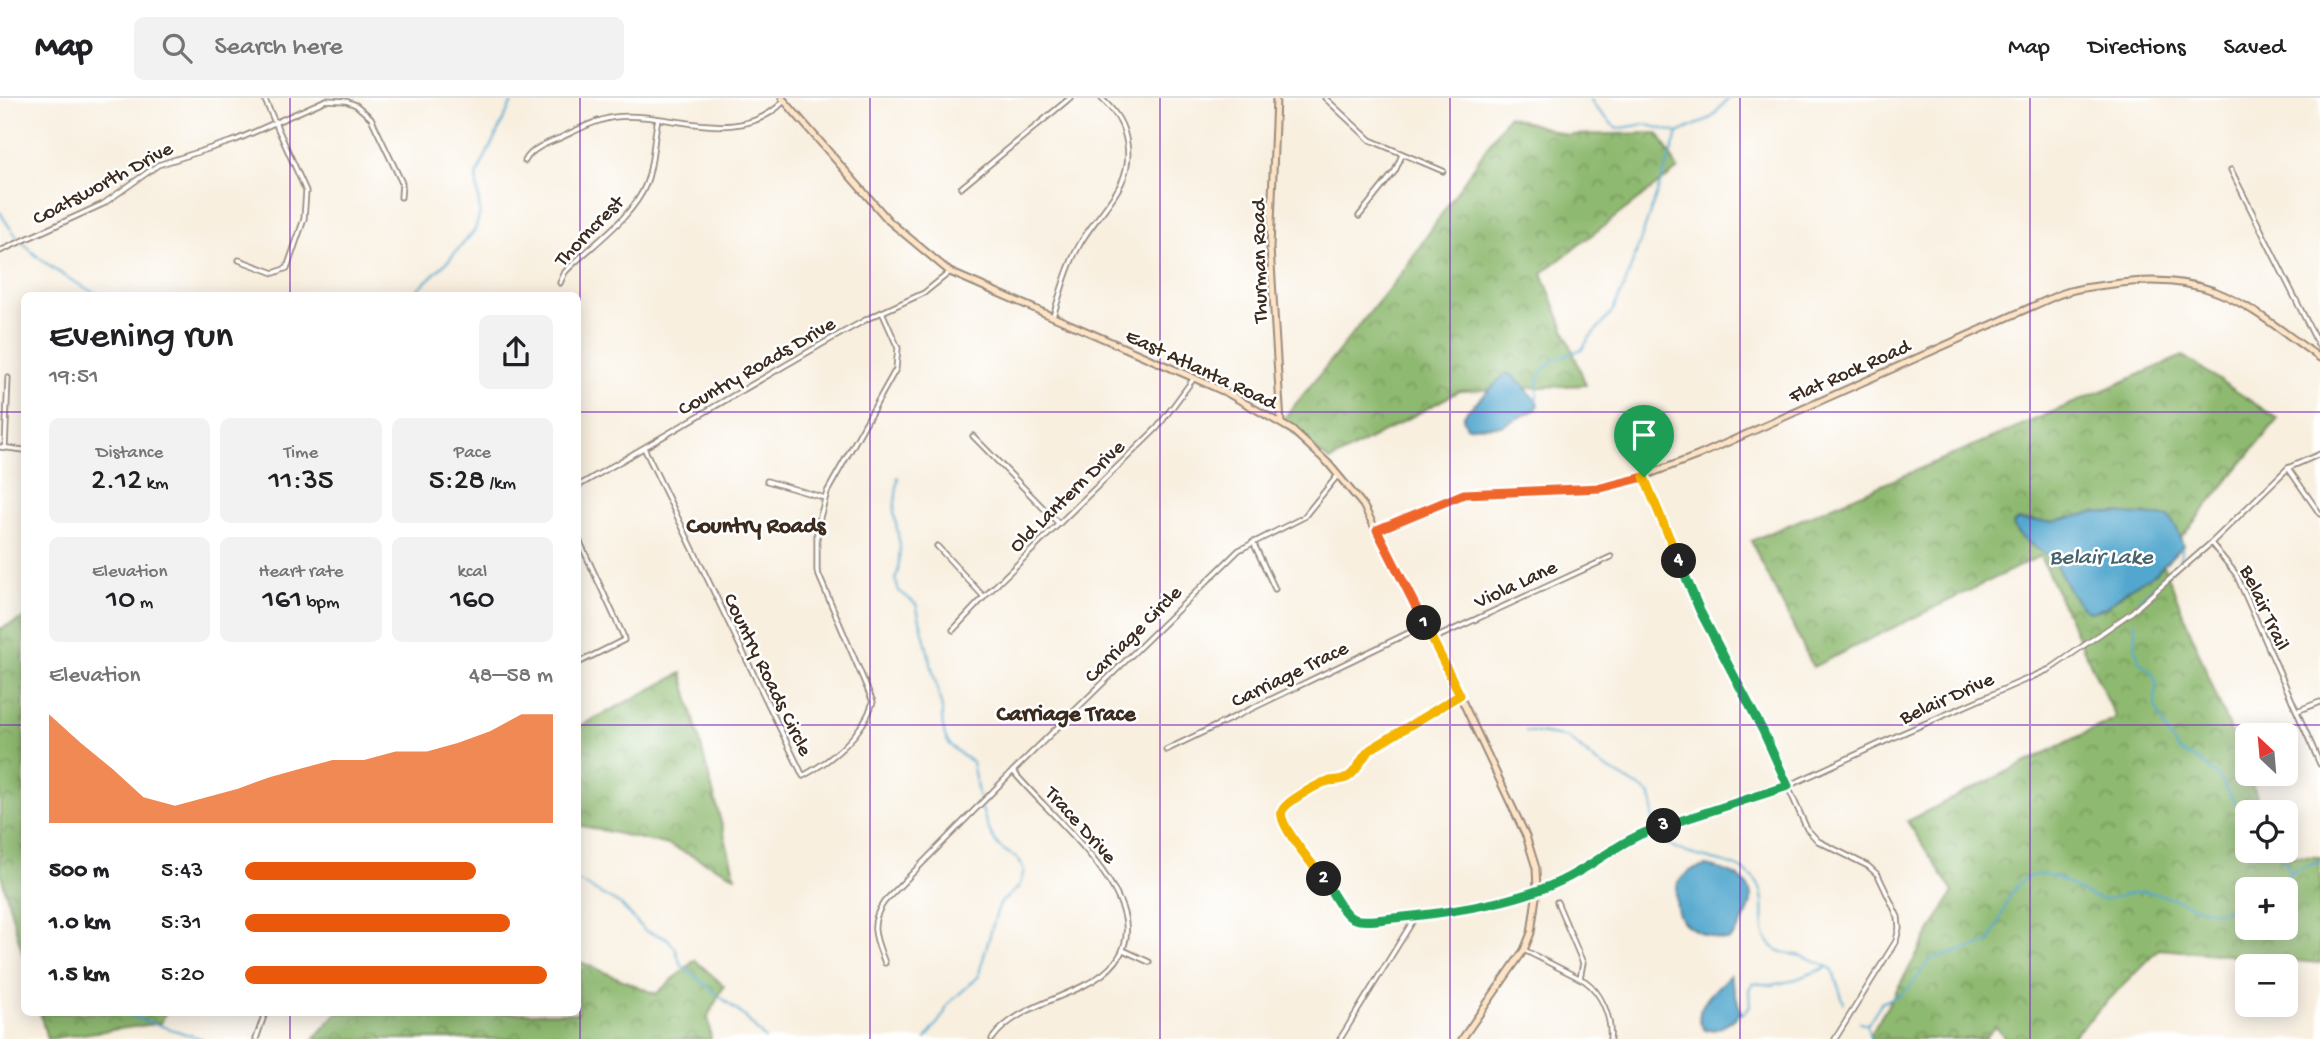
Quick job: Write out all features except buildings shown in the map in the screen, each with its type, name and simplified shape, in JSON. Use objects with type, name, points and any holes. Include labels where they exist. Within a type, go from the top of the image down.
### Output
[{"type":"street","points":[[239,260],[274,273],[286,268],[304,219],[307,200],[304,184],[264,98]]},
{"type":"street","points":[[961,188],[1070,98]]},
{"type":"street","points":[[1052,318],[1073,256],[1125,179],[1129,164],[1127,139],[1120,118],[1101,98]]},
{"type":"street","name":"Thurman Road","points":[[1276,98],[1270,248],[1281,423]]},
{"type":"street","points":[[1325,98],[1370,140],[1443,171]]},
{"type":"street","name":"Coatsworth Drive","points":[[0,251],[103,204],[158,165],[230,142],[326,100],[346,101],[356,105],[371,118],[402,183],[401,197]]},
{"type":"street","points":[[525,161],[529,154],[594,122],[630,117],[710,125],[741,125],[755,120],[783,100]]},
{"type":"street","name":"East Atlanta Road","points":[[783,100],[889,221],[950,272],[1194,378],[1281,423],[1292,430],[1338,474],[1363,505],[1460,695],[1527,836],[1536,868],[1537,890],[1531,933],[1524,950],[1462,1039]]},
{"type":"street","name":"Thorncrest","points":[[560,283],[565,272],[625,216],[642,194],[651,167],[658,119]]},
{"type":"street","points":[[1359,216],[1395,171],[1402,155]]},
{"type":"street","points":[[2231,170],[2320,348]]},
{"type":"street","name":"Country Roads Drive","points":[[581,484],[752,383],[882,312],[924,293],[950,272]]},
{"type":"street","name":"Flat Rock Road","points":[[1377,530],[1464,494],[1592,489],[1644,477],[1697,456],[2058,295],[2080,288],[2168,280],[2214,289],[2244,305],[2320,358]]},
{"type":"street","name":"Country Roads Circle","points":[[644,448],[803,776],[828,760],[857,733],[870,714],[873,702],[817,571],[817,528],[825,498],[855,438],[896,369],[898,348],[882,312]]},
{"type":"street","points":[[9,378],[3,448],[21,450]]},
{"type":"street","name":"Old Lantern Drive","points":[[953,630],[1157,428],[1194,378]]},
{"type":"street","points":[[973,436],[1059,524]]},
{"type":"street","name":"Belair Drive","points":[[1460,695],[1371,749],[1361,757],[1355,771],[1347,777],[1322,783],[1287,805],[1282,813],[1282,820],[1289,833],[1347,915],[1358,920],[1478,908],[1537,890],[1582,870],[1632,836],[1788,786],[1901,733],[2050,669],[2132,612],[2211,543],[2288,468],[2320,454]]},
{"type":"street","points":[[2288,468],[2320,514]]},
{"type":"street","name":"Carriage Circle","points":[[885,963],[876,938],[875,914],[906,879],[1239,550],[1304,517],[1338,474]]},
{"type":"street","points":[[1644,477],[1700,611],[1763,731],[1812,835],[1870,867],[1878,875],[1898,921],[1896,941],[1835,1039]]},
{"type":"street","points":[[767,481],[825,498]]},
{"type":"street","points":[[1253,542],[1275,589]]},
{"type":"street","name":"Belair Trail","points":[[2211,543],[2236,574],[2320,764]]},
{"type":"street","points":[[581,544],[624,640],[581,662]]},
{"type":"street","points":[[937,546],[984,597]]},
{"type":"street","name":"Viola Lane","points":[[1433,639],[1611,557]]},
{"type":"street","name":"Carriage Trace","points":[[1166,750],[1425,625]]},
{"type":"street","points":[[2297,711],[2320,702]]},
{"type":"street","name":"Trace Drive","points":[[1013,771],[1088,849],[1112,883],[1126,929],[1123,950]]},
{"type":"street","points":[[1557,902],[1583,963],[1580,978]]},
{"type":"street","points":[[1340,1039],[1416,916]]},
{"type":"street","points":[[992,1039],[1001,1026],[1014,1018],[1085,985],[1104,973],[1123,950],[1149,962]]},
{"type":"street","points":[[1524,950],[1580,978],[1594,988],[1608,1020],[1610,1039]]},
{"type":"street","points":[[256,1039],[264,1016]]},
{"type":"green space","points":[[1508,116],[1567,135],[1658,133],[1678,169],[1542,273],[1586,385],[1459,391],[1330,461],[1281,422],[1401,274]]},
{"type":"green space","points":[[2183,356],[2278,419],[2162,561],[2235,742],[2235,786],[2253,786],[2258,800],[2235,800],[2235,863],[2298,863],[2298,856],[2320,857],[2320,963],[2298,961],[2298,954],[2235,956],[2159,949],[2070,1039],[2006,1039],[1995,1026],[1985,1039],[1871,1039],[1870,1036],[1953,892],[1907,821],[2116,718],[2040,556],[1813,667],[1751,541]]},
{"type":"green space","points":[[21,619],[21,948],[0,871],[0,629]]},
{"type":"green space","points":[[682,673],[735,876],[669,845],[581,826],[581,725]]},
{"type":"green space","points":[[695,960],[724,986],[708,1016],[711,1039],[313,1039],[334,1016],[581,1016],[581,962],[656,994]]},
{"type":"green space","points":[[41,1016],[164,1016],[161,1023],[47,1039]]},
{"type":"water","points":[[1507,373],[1520,382],[1538,403],[1537,409],[1501,426],[1467,427],[1463,418],[1466,412]]},
{"type":"water","name":"Belair Lake","points":[[2096,512],[2169,517],[2183,545],[2156,573],[2126,591],[2105,608],[2091,612],[2078,603],[2052,561],[2024,540],[2013,524],[2017,520],[2052,522]]},
{"type":"water","points":[[1705,866],[1728,872],[1745,883],[1749,890],[1749,909],[1729,940],[1697,931],[1679,916],[1676,902],[1678,882],[1689,871]]},
{"type":"water","points":[[1730,975],[1741,1012],[1724,1026],[1705,1030],[1700,1023],[1702,1008],[1706,1000]]},
{"type":"waterway","points":[[414,292],[447,262],[475,230],[480,213],[476,176],[514,98]]},
{"type":"waterway","points":[[1590,98],[1595,107],[1617,129],[1644,124],[1678,133],[1711,118],[1729,98]]},
{"type":"waterway","points":[[1535,400],[1542,370],[1554,360],[1582,349],[1611,314],[1624,287],[1678,133]]},
{"type":"waterway","points":[[0,212],[31,251],[94,292]]},
{"type":"waterway","points":[[898,477],[894,512],[900,546],[895,579],[899,591],[916,604],[942,708],[944,734],[951,746],[972,762],[979,799]]},
{"type":"waterway","points":[[2136,604],[2178,563],[2182,547]]},
{"type":"waterway","points":[[2135,622],[2135,645],[2139,661],[2151,671],[2156,682],[2155,705],[2168,735],[2179,751],[2198,760],[2220,778],[2235,802]]},
{"type":"waterway","points":[[1526,731],[1569,738],[1597,763],[1641,788],[1650,795],[1653,803],[1652,825]]},
{"type":"waterway","points":[[926,1039],[944,1014],[947,1005],[978,977],[1001,902],[1019,887],[1024,871],[1018,858],[1001,848],[994,839],[982,808]]},
{"type":"waterway","points":[[1661,838],[1682,851],[1729,864],[1750,875],[1762,893],[1763,924],[1769,942],[1779,951],[1806,957],[1832,969],[1844,1003]]},
{"type":"waterway","points":[[2286,877],[2293,870],[2320,862]]},
{"type":"waterway","points":[[2286,863],[2290,874]]},
{"type":"waterway","points":[[1870,1039],[1867,1025],[1881,1003],[1909,988],[1930,960],[1989,943],[2010,896],[2016,887],[2031,876],[2048,875],[2087,895],[2101,899],[2148,892],[2211,910],[2220,911],[2235,904]]},
{"type":"waterway","points":[[581,883],[621,905],[645,931],[667,938],[675,948],[681,965],[744,1016],[765,1039]]},
{"type":"waterway","points":[[1739,1015],[1750,1006],[1749,989],[1753,983],[1772,985],[1791,981],[1828,967]]},
{"type":"waterway","points":[[130,1016],[202,1039]]},
{"type":"waterway","points":[[1860,1022],[1867,1024]]},
{"type":"district","name":"Country Roads","points":[[756,524]]},
{"type":"district","name":"Carriage Trace","points":[[1066,712]]},
{"type":"route","points":[[1644,477],[1700,611],[1763,731],[1788,786],[1632,836],[1582,870],[1559,882],[1478,908],[1380,919],[1358,920],[1347,915],[1289,833],[1282,820],[1282,813],[1287,805],[1322,783],[1347,777],[1355,771],[1361,757],[1371,749],[1460,695],[1377,530],[1464,494],[1584,490],[1644,477]]}]
